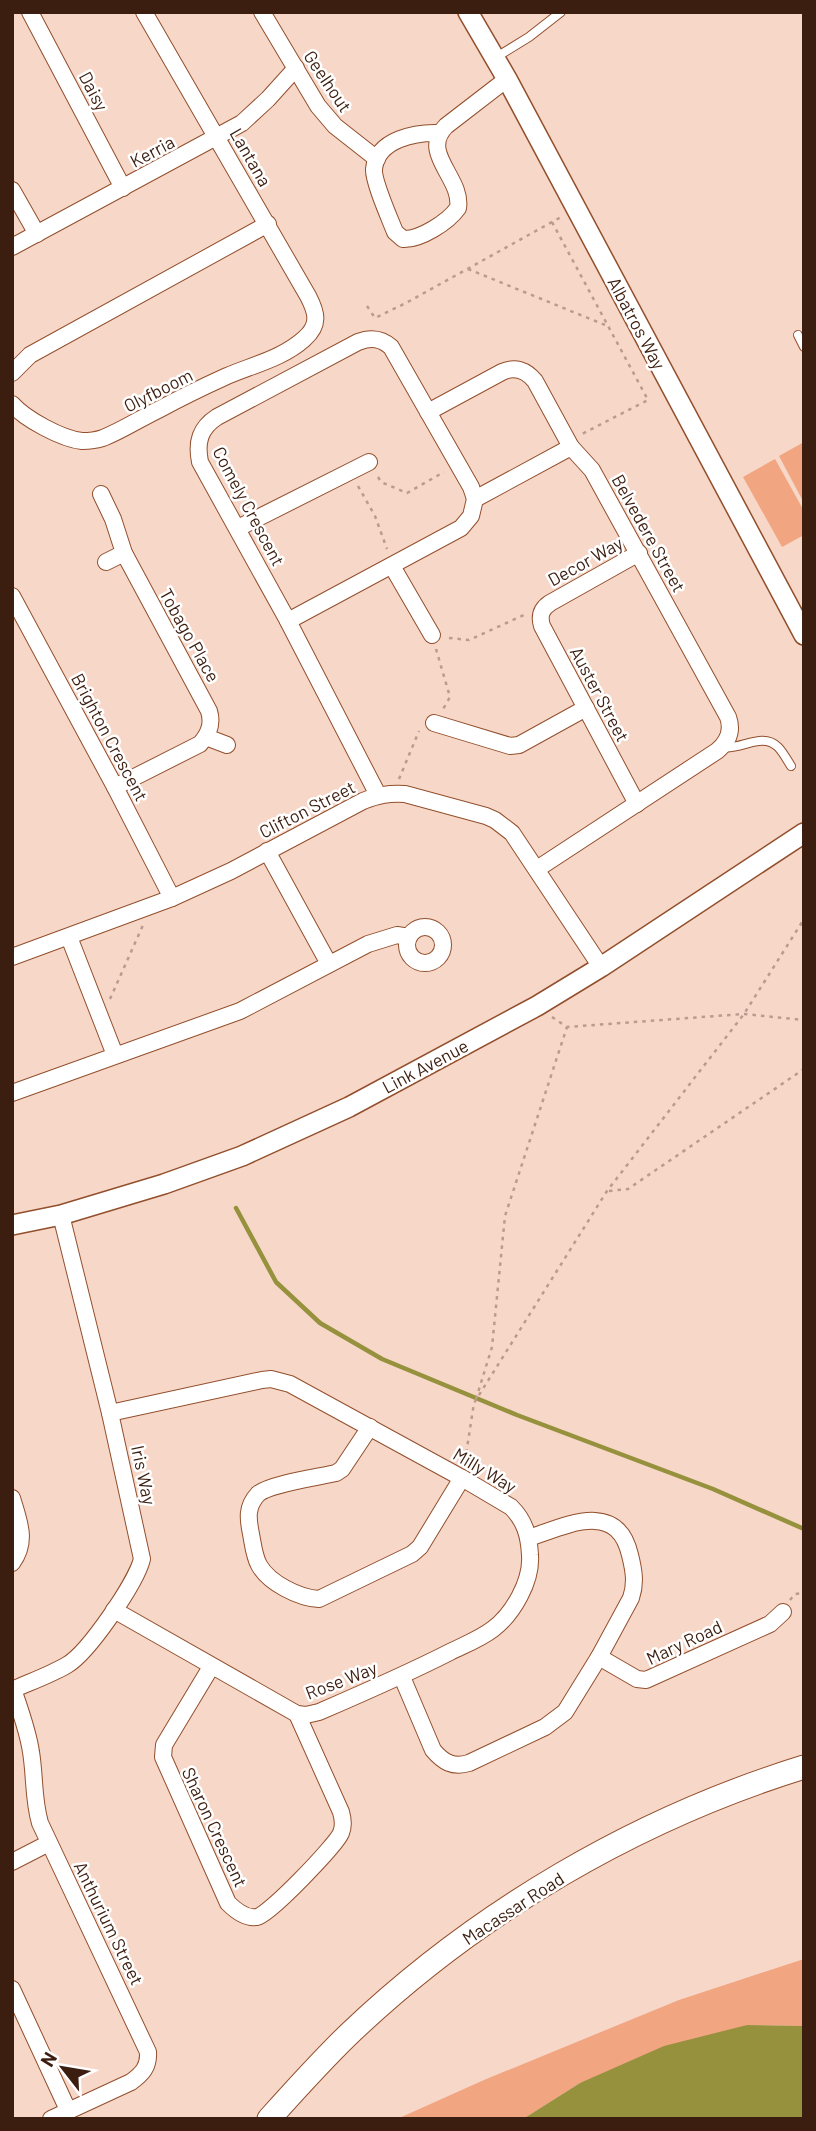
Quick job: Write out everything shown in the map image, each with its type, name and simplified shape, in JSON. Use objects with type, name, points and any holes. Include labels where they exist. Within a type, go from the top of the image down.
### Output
[{"type":"main road","name":"Macassar Road","points":[[269,2119],[341,2042],[394,1994],[509,1908],[587,1860],[673,1816],[804,1767]]},
{"type":"street","name":"Daisy","points":[[30,12],[123,188]]},
{"type":"street","name":"Lantana","points":[[144,12],[268,224],[316,312],[315,324]]},
{"type":"street","name":"Geelhout","points":[[262,12],[318,106],[335,126],[377,159]]},
{"type":"street","name":"Albatros Way","points":[[468,12],[507,79],[804,635]]},
{"type":"street","name":"Kerria","points":[[12,247],[242,123],[296,68]]},
{"type":"street","points":[[440,133],[422,132],[408,135],[387,147],[377,159],[374,171],[395,232],[402,239],[416,237],[445,222],[458,208],[457,194],[437,150],[436,141],[440,133],[507,79]]},
{"type":"street","points":[[12,190],[37,234]]},
{"type":"street","points":[[12,373],[30,355],[268,224]]},
{"type":"street","name":"Olyfboom","points":[[12,404],[33,421],[63,436],[82,441],[99,439],[229,375],[285,352],[306,338],[315,324]]},
{"type":"street","name":"Comely Crescent","points":[[385,794],[200,462],[197,448],[204,429],[217,417],[358,342],[374,338],[385,341],[391,347],[471,487],[475,499]]},
{"type":"street","name":"Belvedere Street","points":[[428,412],[509,369],[517,369],[535,381],[569,444],[592,470],[728,717],[731,731],[722,747]]},
{"type":"street","points":[[288,621],[461,528],[471,516],[475,499],[569,444]]},
{"type":"street","points":[[238,528],[369,462]]},
{"type":"street","name":"Tobago Place","points":[[101,494],[114,519],[124,553],[209,711],[211,727],[206,737]]},
{"type":"street","points":[[106,562],[124,553]]},
{"type":"street","name":"Decor Way","points":[[548,604],[639,553]]},
{"type":"street","points":[[392,566],[432,635]]},
{"type":"street","name":"Brighton Crescent","points":[[12,596],[172,898]]},
{"type":"street","name":"Auster Street","points":[[548,604],[541,613],[542,626],[636,804]]},
{"type":"street","points":[[434,723],[510,746],[519,744],[586,708]]},
{"type":"street","points":[[115,787],[190,750],[206,737],[227,745]]},
{"type":"street","points":[[537,869],[722,747]]},
{"type":"street","points":[[385,794],[423,798],[495,820],[512,834],[601,967]]},
{"type":"street","name":"Clifton Street","points":[[12,957],[172,898],[230,871],[338,813],[385,794]]},
{"type":"street","name":"Link Avenue","points":[[12,1225],[61,1214],[164,1184],[242,1156],[349,1107],[537,1006],[804,833]]},
{"type":"street","points":[[267,851],[329,964]]},
{"type":"street","points":[[12,1093],[240,1011],[377,940],[397,935],[409,937]]},
{"type":"street","points":[[69,937],[115,1055]]},
{"type":"street","name":"Iris Way","points":[[13,1690],[67,1665],[84,1651],[114,1610],[142,1559],[110,1413],[61,1214]]},
{"type":"street","name":"Milly Way","points":[[110,1413],[271,1379],[290,1384],[511,1507],[523,1523],[529,1538]]},
{"type":"street","points":[[370,1427],[348,1463],[336,1473],[270,1488],[258,1495],[250,1506],[248,1517],[260,1566],[274,1580],[289,1589],[310,1598],[319,1598],[412,1554],[420,1547],[463,1478]]},
{"type":"street","points":[[12,1498],[22,1537],[12,1563]]},
{"type":"street","points":[[402,1677],[433,1750],[445,1761],[460,1766],[556,1720],[565,1712],[631,1598],[634,1572],[624,1536],[607,1523],[586,1520],[529,1538]]},
{"type":"street","name":"Rose Way","points":[[114,1610],[211,1667],[297,1714],[306,1715],[402,1677],[499,1624],[514,1604],[530,1571],[529,1538]]},
{"type":"street","name":"Mary Road","points":[[599,1657],[637,1679],[646,1680],[769,1624],[783,1612]]},
{"type":"street","name":"Sharon Crescent","points":[[211,1667],[164,1745],[163,1757],[228,1903],[248,1917],[257,1917],[272,1908],[335,1844],[342,1829],[341,1812],[297,1714]]},
{"type":"street","name":"Anthurium Street","points":[[13,1690],[32,1755],[37,1812],[49,1843],[148,2052],[146,2067],[131,2082],[51,2119]]},
{"type":"street","points":[[12,1862],[49,1843]]},
{"type":"street","points":[[12,1989],[68,2110]]},
{"type":"lane","points":[[495,58],[529,37],[561,12]]},
{"type":"lane","points":[[797,335],[804,347]]},
{"type":"lane","points":[[722,747],[731,749],[760,740],[766,741],[778,746],[791,766]]},
{"type":"path","points":[[367,306],[375,318],[552,222],[648,400],[569,444]]},
{"type":"path","points":[[467,269],[610,327]]},
{"type":"path","points":[[381,482],[407,493],[458,464]]},
{"type":"path","points":[[349,470],[375,516],[392,566]]},
{"type":"path","points":[[385,794],[418,731],[434,723],[450,697],[432,635],[469,640],[548,604]]},
{"type":"path","points":[[102,1019],[151,906]]},
{"type":"path","points":[[474,1403],[607,1191],[744,1014],[804,919]]},
{"type":"path","points":[[537,1006],[567,1027],[744,1014],[804,1020]]},
{"type":"path","points":[[463,1478],[474,1403],[492,1347],[505,1216],[567,1027]]},
{"type":"path","points":[[607,1191],[628,1189],[804,1069]]},
{"type":"shaded area","points":[[804,442],[804,503],[779,456]]},
{"type":"shaded area","points":[[775,459],[804,511],[804,535],[782,547],[743,477]]},
{"type":"shaded area","points":[[804,1959],[804,2026],[747,2025],[580,2083],[523,2119],[397,2119],[484,2080],[679,2000]]},
{"type":"shaded area","points":[[747,2025],[804,2026],[804,2118],[523,2119],[580,2083],[664,2046]]},
{"type":"waterway","points":[[236,1208],[276,1282],[320,1323],[382,1359],[517,1415],[713,1489],[804,1529]]}]
